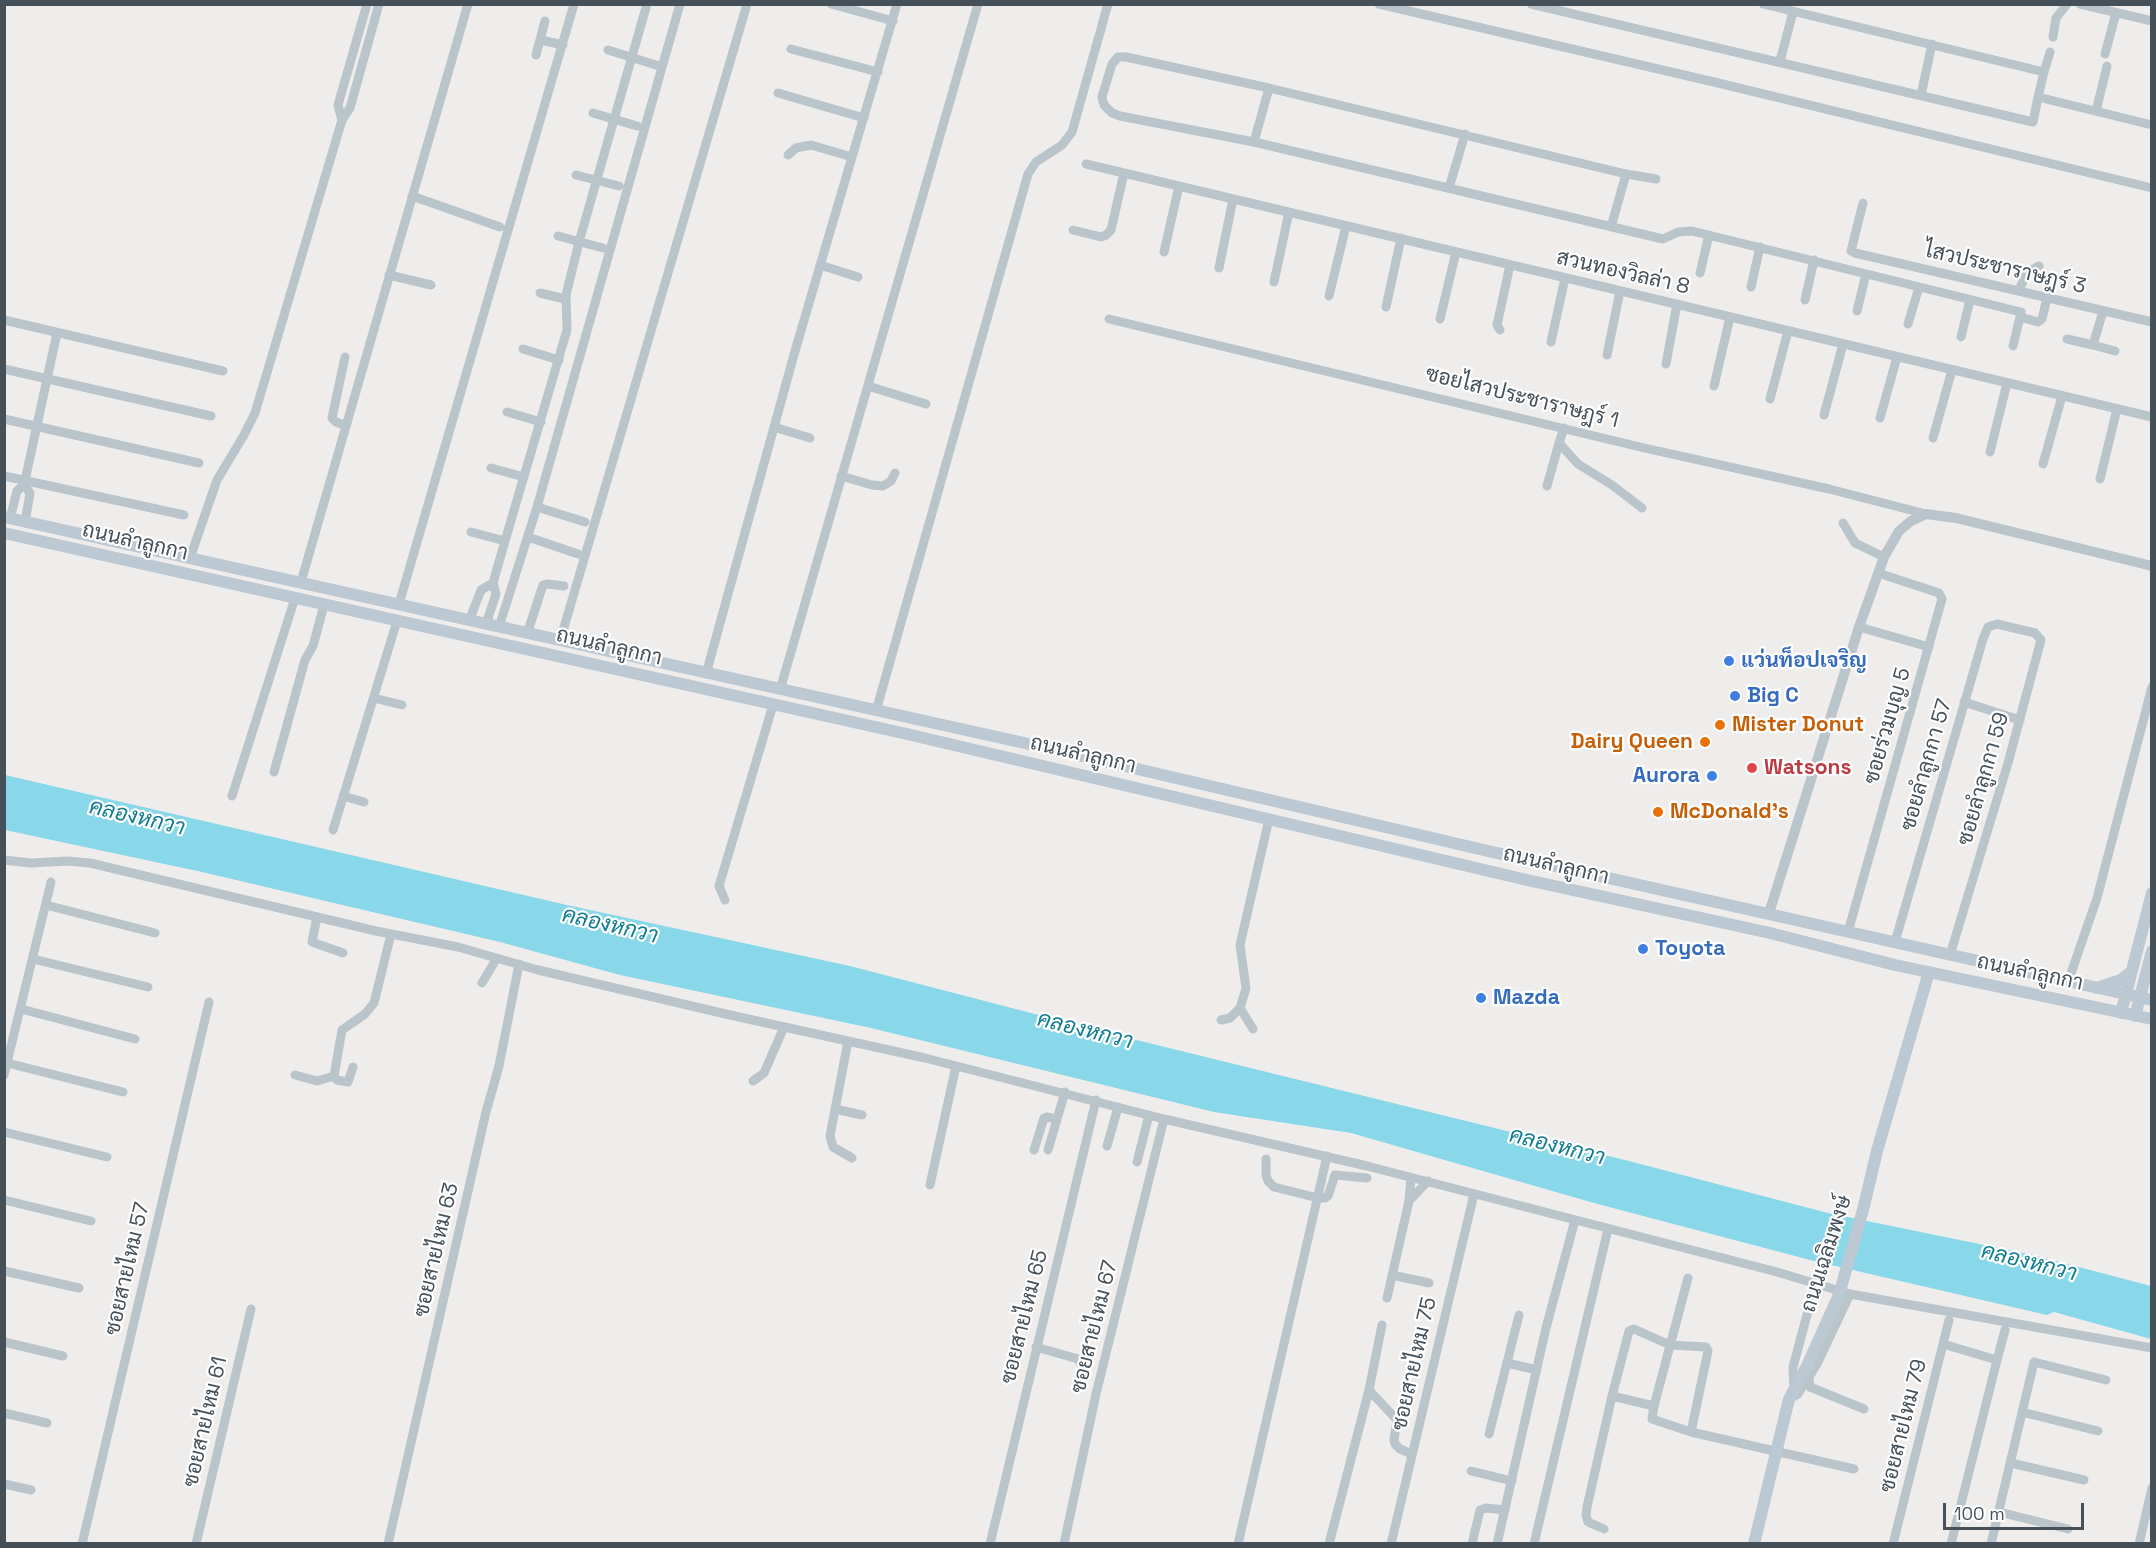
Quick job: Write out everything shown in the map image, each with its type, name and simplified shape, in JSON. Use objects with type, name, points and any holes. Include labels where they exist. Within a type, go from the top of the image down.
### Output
[{"type":"main road","name":"ถนนลำลูกกา","points":[[8,518],[1066,753],[2126,995],[2148,998]]},
{"type":"main road","name":"ถนนลำลูกกา","points":[[4,533],[540,651],[1093,777],[1527,880],[1770,933],[1929,972],[2151,1019]]},
{"type":"main road","points":[[2121,1013],[2151,893]]},
{"type":"main road","points":[[2135,1016],[2148,998],[2144,979],[2151,951]]},
{"type":"main road","name":"ถนนเฉลิมพงษ์","points":[[1754,1544],[1791,1395],[1844,1294],[1879,1142],[1929,972]]},
{"type":"main road","points":[[2097,988],[2121,980],[2131,972]]},
{"type":"street","points":[[342,120],[338,105],[367,4]]},
{"type":"street","points":[[190,558],[216,480],[255,413],[342,120],[350,108],[379,4]]},
{"type":"street","points":[[300,582],[468,4]]},
{"type":"street","points":[[399,604],[574,4]]},
{"type":"street","points":[[486,624],[496,594],[493,583],[567,330],[565,300],[579,242],[647,4]]},
{"type":"street","points":[[499,627],[537,507],[680,4]]},
{"type":"street","points":[[560,641],[747,4]]},
{"type":"street","points":[[831,4],[893,21]]},
{"type":"street","points":[[706,674],[820,265],[897,4]]},
{"type":"street","points":[[780,690],[978,4]]},
{"type":"street","points":[[876,711],[1028,174],[1036,162],[1062,146],[1072,132],[1107,4]]},
{"type":"street","points":[[1379,4],[2151,188]]},
{"type":"street","points":[[1531,4],[2033,122],[2050,52]]},
{"type":"street","points":[[1763,4],[2044,72]]},
{"type":"street","points":[[2053,37],[2056,18],[2067,4]]},
{"type":"street","points":[[2080,4],[2151,21]]},
{"type":"street","points":[[1780,61],[1792,12]]},
{"type":"street","points":[[2105,54],[2116,13]]},
{"type":"street","points":[[536,55],[545,21]]},
{"type":"street","points":[[360,30],[371,33]]},
{"type":"street","points":[[541,40],[563,45]]},
{"type":"street","points":[[1921,94],[1932,44]]},
{"type":"street","points":[[791,49],[878,72]]},
{"type":"street","points":[[608,50],[656,65]]},
{"type":"street","points":[[1656,179],[1626,174],[1269,88],[1126,57],[1118,57],[1112,64],[1102,97],[1104,105],[1112,113],[1120,116],[1254,142],[1663,239],[1686,230],[1709,235],[2021,312],[2013,346]]},
{"type":"street","points":[[2096,111],[2107,66]]},
{"type":"street","points":[[1254,142],[1269,88]]},
{"type":"street","points":[[778,93],[864,118]]},
{"type":"street","points":[[2038,97],[2151,125]]},
{"type":"street","points":[[593,113],[637,126]]},
{"type":"street","points":[[1449,188],[1465,134]]},
{"type":"street","points":[[788,156],[795,148],[811,145],[852,157]]},
{"type":"street","name":"สวนทองวิลล่า 8","points":[[1086,164],[2151,417]]},
{"type":"street","points":[[1073,230],[1101,237],[1111,230],[1124,173]]},
{"type":"street","points":[[576,174],[619,186]]},
{"type":"street","points":[[1611,227],[1626,174]]},
{"type":"street","points":[[1164,252],[1179,186]]},
{"type":"street","points":[[412,196],[500,227]]},
{"type":"street","points":[[1219,268],[1233,199]]},
{"type":"street","name":"ไสวประชาราษฎร์ 3","points":[[1863,203],[1851,251],[2151,322]]},
{"type":"street","points":[[1274,282],[1289,212]]},
{"type":"street","points":[[1329,296],[1346,226]]},
{"type":"street","points":[[1700,273],[1709,235]]},
{"type":"street","points":[[558,236],[603,248]]},
{"type":"street","points":[[1386,307],[1401,238]]},
{"type":"street","points":[[1751,287],[1760,247]]},
{"type":"street","points":[[1440,319],[1456,252]]},
{"type":"street","points":[[1805,300],[1814,260]]},
{"type":"street","points":[[820,265],[858,277]]},
{"type":"street","points":[[1500,330],[1497,325],[1510,265]]},
{"type":"street","points":[[2019,291],[2026,273],[2039,266]]},
{"type":"street","points":[[1857,311],[1866,274]]},
{"type":"street","points":[[389,275],[431,285]]},
{"type":"street","points":[[1551,342],[1565,278]]},
{"type":"street","points":[[1908,324],[1919,286]]},
{"type":"street","points":[[1607,355],[1620,291]]},
{"type":"street","points":[[540,293],[565,300]]},
{"type":"street","points":[[2020,317],[2038,322],[2042,319],[2047,298]]},
{"type":"street","points":[[1961,337],[1970,300]]},
{"type":"street","points":[[1666,364],[1677,304]]},
{"type":"street","points":[[2093,345],[2103,311]]},
{"type":"street","points":[[1714,386],[1730,317]]},
{"type":"street","points":[[4,320],[223,371]]},
{"type":"street","name":"ซอยไสวประชาราษฎร์ 1","points":[[1109,320],[1829,489],[1926,514],[1956,518],[2151,566]]},
{"type":"street","points":[[1770,399],[1788,331]]},
{"type":"street","points":[[8,518],[17,491],[25,483],[57,333]]},
{"type":"street","points":[[2067,339],[2115,351]]},
{"type":"street","points":[[1824,415],[1844,344]]},
{"type":"street","points":[[524,349],[559,360]]},
{"type":"street","points":[[345,357],[332,418],[346,426]]},
{"type":"street","points":[[1880,418],[1897,357]]},
{"type":"street","points":[[4,369],[211,416]]},
{"type":"street","points":[[1933,438],[1952,370]]},
{"type":"street","points":[[1990,452],[2007,383]]},
{"type":"street","points":[[868,386],[926,404]]},
{"type":"street","points":[[2043,464],[2062,396]]},
{"type":"street","points":[[2100,479],[2117,409]]},
{"type":"street","points":[[507,412],[541,422]]},
{"type":"street","points":[[4,419],[199,463]]},
{"type":"street","points":[[774,427],[810,438]]},
{"type":"street","points":[[1547,486],[1564,428]]},
{"type":"street","points":[[1559,443],[1578,464],[1612,485],[1642,508]]},
{"type":"street","points":[[491,468],[524,477]]},
{"type":"street","points":[[841,476],[883,486],[891,481],[895,473]]},
{"type":"street","points":[[4,476],[25,483],[184,515]]},
{"type":"street","points":[[24,522],[30,493],[25,483]]},
{"type":"street","points":[[537,507],[585,522]]},
{"type":"street","points":[[1769,914],[1859,627],[1884,557],[1899,531],[1911,521],[1926,514]]},
{"type":"street","points":[[1843,524],[1855,543],[1884,557]]},
{"type":"street","points":[[471,532],[505,542]]},
{"type":"street","points":[[528,537],[578,554]]},
{"type":"street","name":"ซอยร่วมบุญ 5","points":[[1848,932],[1929,647],[1941,595],[1878,573]]},
{"type":"street","points":[[469,621],[481,590],[493,583]]},
{"type":"street","points":[[527,634],[543,585],[564,586]]},
{"type":"street","points":[[232,796],[295,598]]},
{"type":"street","points":[[274,771],[305,660],[313,646],[324,605]]},
{"type":"street","points":[[333,830],[397,621]]},
{"type":"street","name":"ซอยลำลูกกา 57","points":[[1894,942],[1988,627],[1997,624],[2016,629]]},
{"type":"street","points":[[1859,627],[1929,647]]},
{"type":"street","name":"ซอยลำลูกกา 59","points":[[1950,955],[2020,720],[2041,640],[2035,633],[2016,629]]},
{"type":"street","points":[[2068,981],[2097,898],[2151,687]]},
{"type":"street","points":[[374,698],[402,705]]},
{"type":"street","points":[[1964,702],[2020,720]]},
{"type":"street","points":[[725,900],[719,886],[773,705]]},
{"type":"street","points":[[343,796],[364,802]]},
{"type":"street","points":[[1221,1020],[1230,1018],[1240,1008],[1246,988],[1240,945],[1269,819]]},
{"type":"street","points":[[4,860],[90,862],[316,917],[458,947],[519,964],[1327,1156],[1777,1272],[1844,1294],[2151,1348]]},
{"type":"street","points":[[4,1076],[51,882]]},
{"type":"street","points":[[45,905],[155,933]]},
{"type":"street","points":[[316,917],[312,942],[343,953]]},
{"type":"street","points":[[334,1076],[342,1030],[365,1014],[374,1003],[391,934]]},
{"type":"street","points":[[482,983],[497,958]]},
{"type":"street","points":[[33,960],[148,987]]},
{"type":"street","name":"ซอยสายไหม 63","points":[[388,1544],[498,1066],[519,964]]},
{"type":"street","name":"ซอยสายไหม 57","points":[[82,1544],[209,1002]]},
{"type":"street","points":[[1240,1008],[1253,1029]]},
{"type":"street","points":[[21,1009],[135,1039]]},
{"type":"street","points":[[753,1081],[764,1073],[784,1027]]},
{"type":"street","points":[[848,1041],[830,1140],[838,1152],[852,1158]]},
{"type":"street","points":[[8,1063],[123,1092]]},
{"type":"street","points":[[930,1185],[956,1066]]},
{"type":"street","points":[[334,1076],[337,1080],[348,1082],[353,1067]]},
{"type":"street","points":[[295,1075],[317,1080],[334,1076]]},
{"type":"street","points":[[1048,1150],[1065,1092]]},
{"type":"street","name":"ซอยสายไหม 65","points":[[990,1544],[1096,1100]]},
{"type":"street","points":[[1107,1146],[1118,1107]]},
{"type":"street","points":[[835,1109],[862,1115]]},
{"type":"street","points":[[1137,1162],[1149,1115]]},
{"type":"street","points":[[1034,1150],[1044,1118],[1056,1119]]},
{"type":"street","name":"ซอยสายไหม 67","points":[[1064,1544],[1096,1394],[1164,1119]]},
{"type":"street","points":[[4,1132],[107,1157]]},
{"type":"street","points":[[1238,1544],[1327,1156]]},
{"type":"street","points":[[1266,1160],[1266,1175],[1274,1187],[1318,1198],[1328,1196],[1335,1175],[1367,1178]]},
{"type":"street","points":[[1387,1298],[1409,1201],[1411,1178]]},
{"type":"street","points":[[1409,1201],[1428,1181]]},
{"type":"street","name":"ซอยสายไหม 75","points":[[1391,1544],[1474,1194]]},
{"type":"street","points":[[4,1200],[91,1221]]},
{"type":"street","points":[[1497,1544],[1537,1370],[1575,1220]]},
{"type":"street","points":[[1534,1544],[1608,1229]]},
{"type":"street","points":[[4,1271],[79,1288]]},
{"type":"street","points":[[1392,1275],[1429,1284]]},
{"type":"street","points":[[1688,1278],[1652,1419],[1691,1432],[1854,1469]]},
{"type":"street","points":[[1815,1285],[1793,1367],[1791,1395],[1798,1394],[1817,1364],[1844,1294]]},
{"type":"street","name":"ซอยสายไหม 61","points":[[196,1544],[251,1309]]},
{"type":"street","points":[[1489,1434],[1519,1315]]},
{"type":"street","points":[[1943,1344],[1949,1320]]},
{"type":"street","points":[[1329,1544],[1370,1390],[1382,1325]]},
{"type":"street","points":[[1604,1529],[1588,1522],[1586,1515],[1629,1331],[1634,1329],[1670,1345],[1706,1347],[1708,1351],[1691,1432]]},
{"type":"street","points":[[1951,1544],[2005,1330]]},
{"type":"street","points":[[4,1342],[63,1356]]},
{"type":"street","name":"ซอยสายไหม 79","points":[[1893,1544],[1943,1344],[1997,1360]]},
{"type":"street","points":[[1036,1347],[1078,1359],[1082,1366],[1082,1376]]},
{"type":"street","points":[[1991,1544],[2034,1362],[2106,1380]]},
{"type":"street","points":[[1508,1363],[1537,1370]]},
{"type":"street","points":[[1809,1377],[1809,1387],[1864,1409]]},
{"type":"street","points":[[1370,1390],[1397,1420],[1395,1444],[1412,1454]]},
{"type":"street","points":[[1612,1396],[1654,1406]]},
{"type":"street","points":[[2022,1412],[2098,1431]]},
{"type":"street","points":[[4,1413],[47,1422]]},
{"type":"street","points":[[2011,1463],[2084,1480]]},
{"type":"street","points":[[1470,1471],[1512,1481]]},
{"type":"street","points":[[4,1484],[31,1490]]},
{"type":"street","points":[[2139,1544],[2151,1488]]},
{"type":"street","points":[[1472,1544],[1480,1510],[1486,1508],[1505,1510]]},
{"type":"street","points":[[1999,1512],[2068,1529]]},
{"type":"water","name":"คลองหกวา","points":[[5,775],[567,905],[850,966],[1828,1213],[2033,1255],[2151,1286],[2151,1339],[2054,1312],[2047,1315],[1814,1261],[1594,1203],[1351,1133],[1214,1112],[871,1028],[620,975],[500,942],[202,872],[5,830]]},
{"type":"place","name":"แว่นท็อปเจริญ","points":[[1729,661]]},
{"type":"place","name":"Big C","points":[[1735,696]]},
{"type":"place","name":"Mister Donut","points":[[1720,725]]},
{"type":"place","name":"Dairy Queen","points":[[1705,742]]},
{"type":"place","name":"Watsons","points":[[1752,768]]},
{"type":"place","name":"Aurora","points":[[1712,776]]},
{"type":"place","name":"McDonald's","points":[[1658,812]]},
{"type":"place","name":"Toyota","points":[[1643,949]]},
{"type":"place","name":"Mazda","points":[[1481,998]]}]
